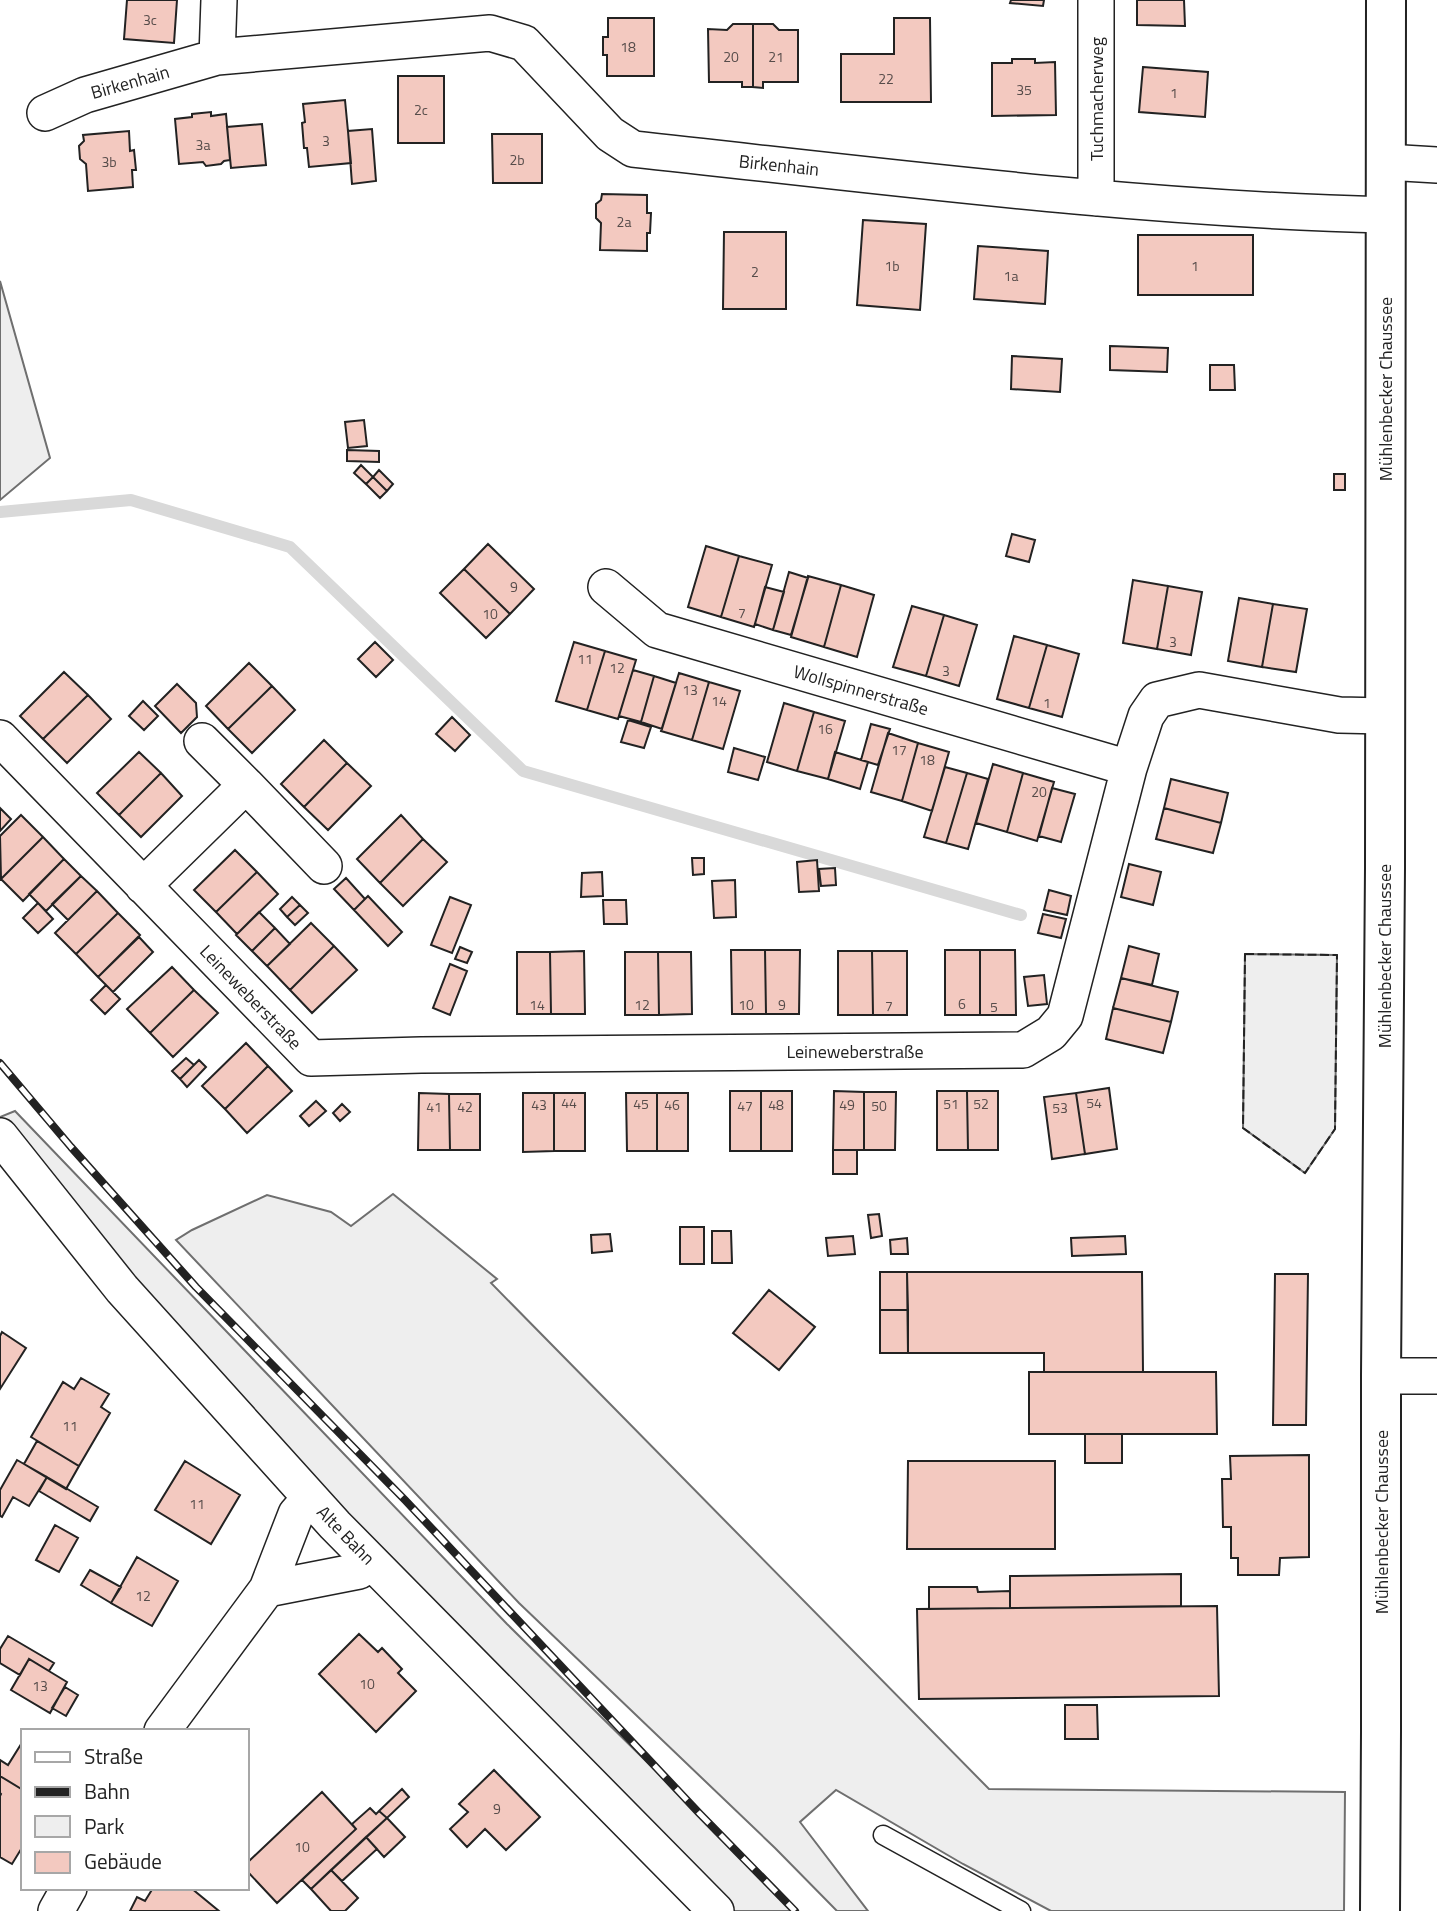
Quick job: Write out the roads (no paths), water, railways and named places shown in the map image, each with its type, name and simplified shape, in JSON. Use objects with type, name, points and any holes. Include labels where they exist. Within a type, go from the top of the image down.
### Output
[{"type":"main road","name":"Mühlenbecker Chaussee","points":[[1380,1911],[1386,0]]},
{"type":"street","points":[[217,57],[219,0]]},
{"type":"street","name":"Tuchmacherweg","points":[[1096,0],[1096,198]]},
{"type":"street","name":"Birkenhain","points":[[45,113],[85,95],[217,57],[490,33],[524,43],[610,134],[633,149],[1096,198],[1386,215]]},
{"type":"street","points":[[1385,162],[1437,165]]},
{"type":"street","name":"Wollspinnerstraße","points":[[606,587],[657,630],[1129,768]]},
{"type":"street","name":"Leineweberstraße","points":[[0,738],[311,1058],[1023,1050],[1051,1033],[1065,1016],[1129,768],[1146,716],[1157,700],[1199,690],[1339,715],[1385,716]]},
{"type":"street","points":[[202,741],[324,866]]},
{"type":"street","points":[[143,886],[246,785]]},
{"type":"street","name":"Alte Bahn","points":[[0,1136],[122,1289],[310,1498],[716,1911]]},
{"type":"street","points":[[1381,1376],[1437,1376]]},
{"type":"street","points":[[163,1729],[267,1589],[296,1514],[310,1498]]},
{"type":"street","points":[[267,1589],[359,1571],[371,1562]]},
{"type":"street","points":[[56,1911],[68,1890]]},
{"type":"lane","points":[[883,1835],[1021,1911]]},
{"type":"waterway","points":[[0,512],[131,500],[290,547],[523,771],[1021,915]]},
{"type":"railway","points":[[0,1063],[196,1287],[405,1500],[699,1813],[795,1911]]}]
